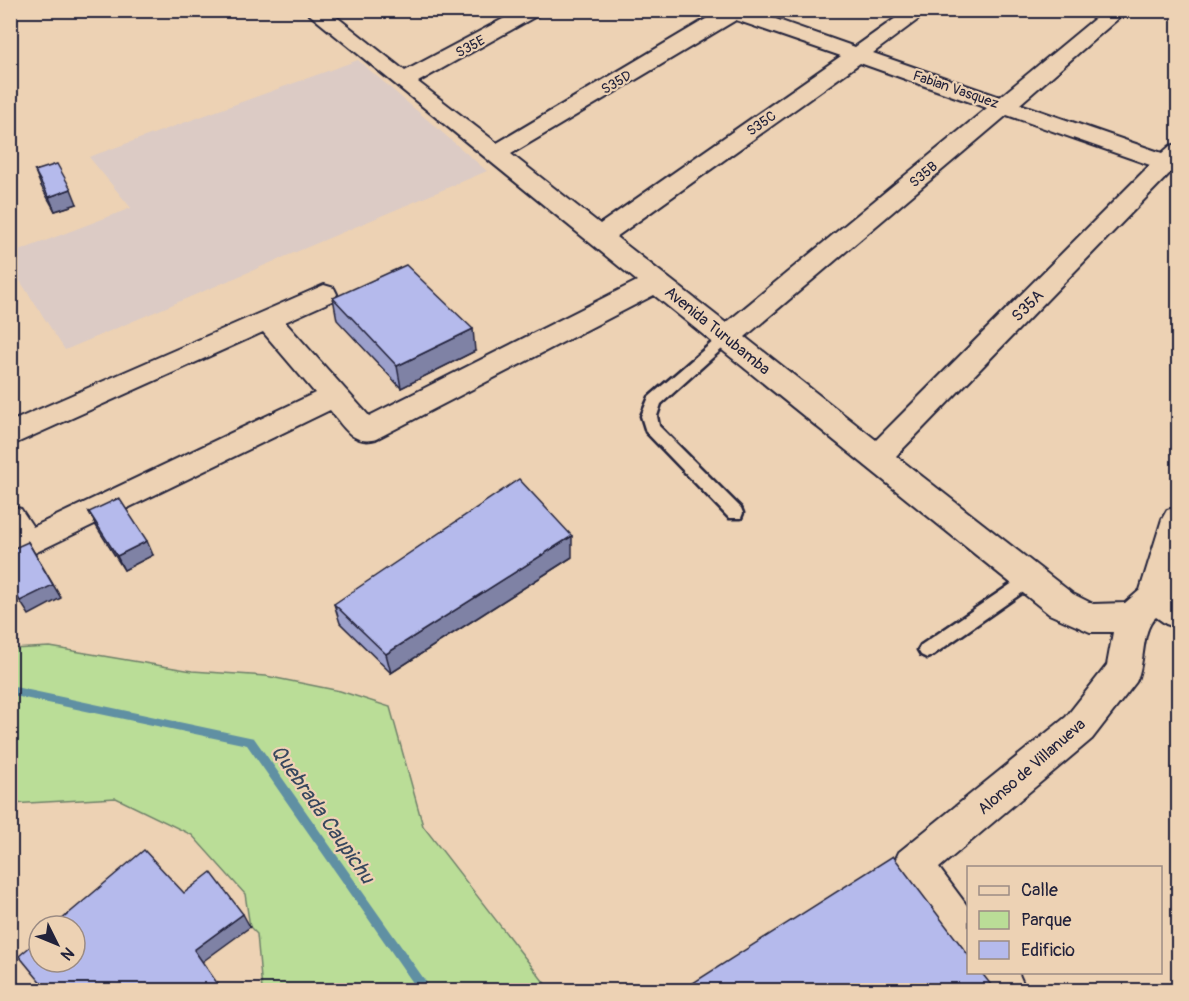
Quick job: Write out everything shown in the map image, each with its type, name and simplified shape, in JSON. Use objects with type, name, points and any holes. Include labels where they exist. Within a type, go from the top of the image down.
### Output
[{"type":"street","name":"S35E","points":[[403,81],[537,10]]},
{"type":"street","name":"S35C","points":[[600,236],[921,10]]},
{"type":"street","name":"S35B","points":[[727,337],[1118,10]]},
{"type":"street","name":"Fabian Vasquez","points":[[736,11],[1004,106],[1175,160]]},
{"type":"street","name":"S35D","points":[[495,154],[736,11]]},
{"type":"street","name":"Avenida Turubamba","points":[[322,12],[403,81],[1060,604],[1090,618],[1155,609]]},
{"type":"street","name":"S35A","points":[[876,458],[1175,160]]},
{"type":"street","points":[[267,319],[365,431],[658,282]]},
{"type":"street","points":[[10,435],[324,294]]},
{"type":"street","points":[[16,538],[334,396]]},
{"type":"street","name":"Alonso de Villanueva","points":[[967,938],[913,865],[1079,728],[1124,671],[1155,609],[1179,519]]},
{"type":"street","points":[[993,974],[1005,990]]},
{"type":"lane","points":[[727,337],[654,401],[648,416],[652,428],[735,513]]},
{"type":"lane","points":[[927,650],[1029,579]]},
{"type":"shaded area","points":[[358,60],[487,171],[65,350],[11,267],[11,254],[131,208],[89,157]]},
{"type":"green space","points":[[50,647],[192,671],[266,676],[340,691],[390,707],[423,826],[550,990],[262,990],[257,934],[250,927],[245,894],[192,835],[116,798],[11,804],[11,649]]},
{"type":"building","points":[[57,164],[71,189],[49,197],[35,171]]},
{"type":"building","points":[[406,265],[473,329],[397,366],[333,298]]},
{"type":"building","points":[[519,479],[572,536],[386,654],[334,604]]},
{"type":"building","points":[[119,498],[147,541],[117,556],[89,512]]},
{"type":"building","points":[[28,542],[53,585],[20,601],[10,584],[10,550]]},
{"type":"building","points":[[144,850],[184,893],[211,872],[243,914],[194,950],[222,990],[47,990],[34,974],[87,974],[87,914],[68,914]]},
{"type":"building","points":[[893,856],[967,953],[967,974],[983,974],[995,990],[682,990]]},
{"type":"building","points":[[27,949],[27,966],[19,956]]},
{"type":"waterway","name":"Quebrada Caupichu","points":[[10,690],[250,741],[425,990]]}]
